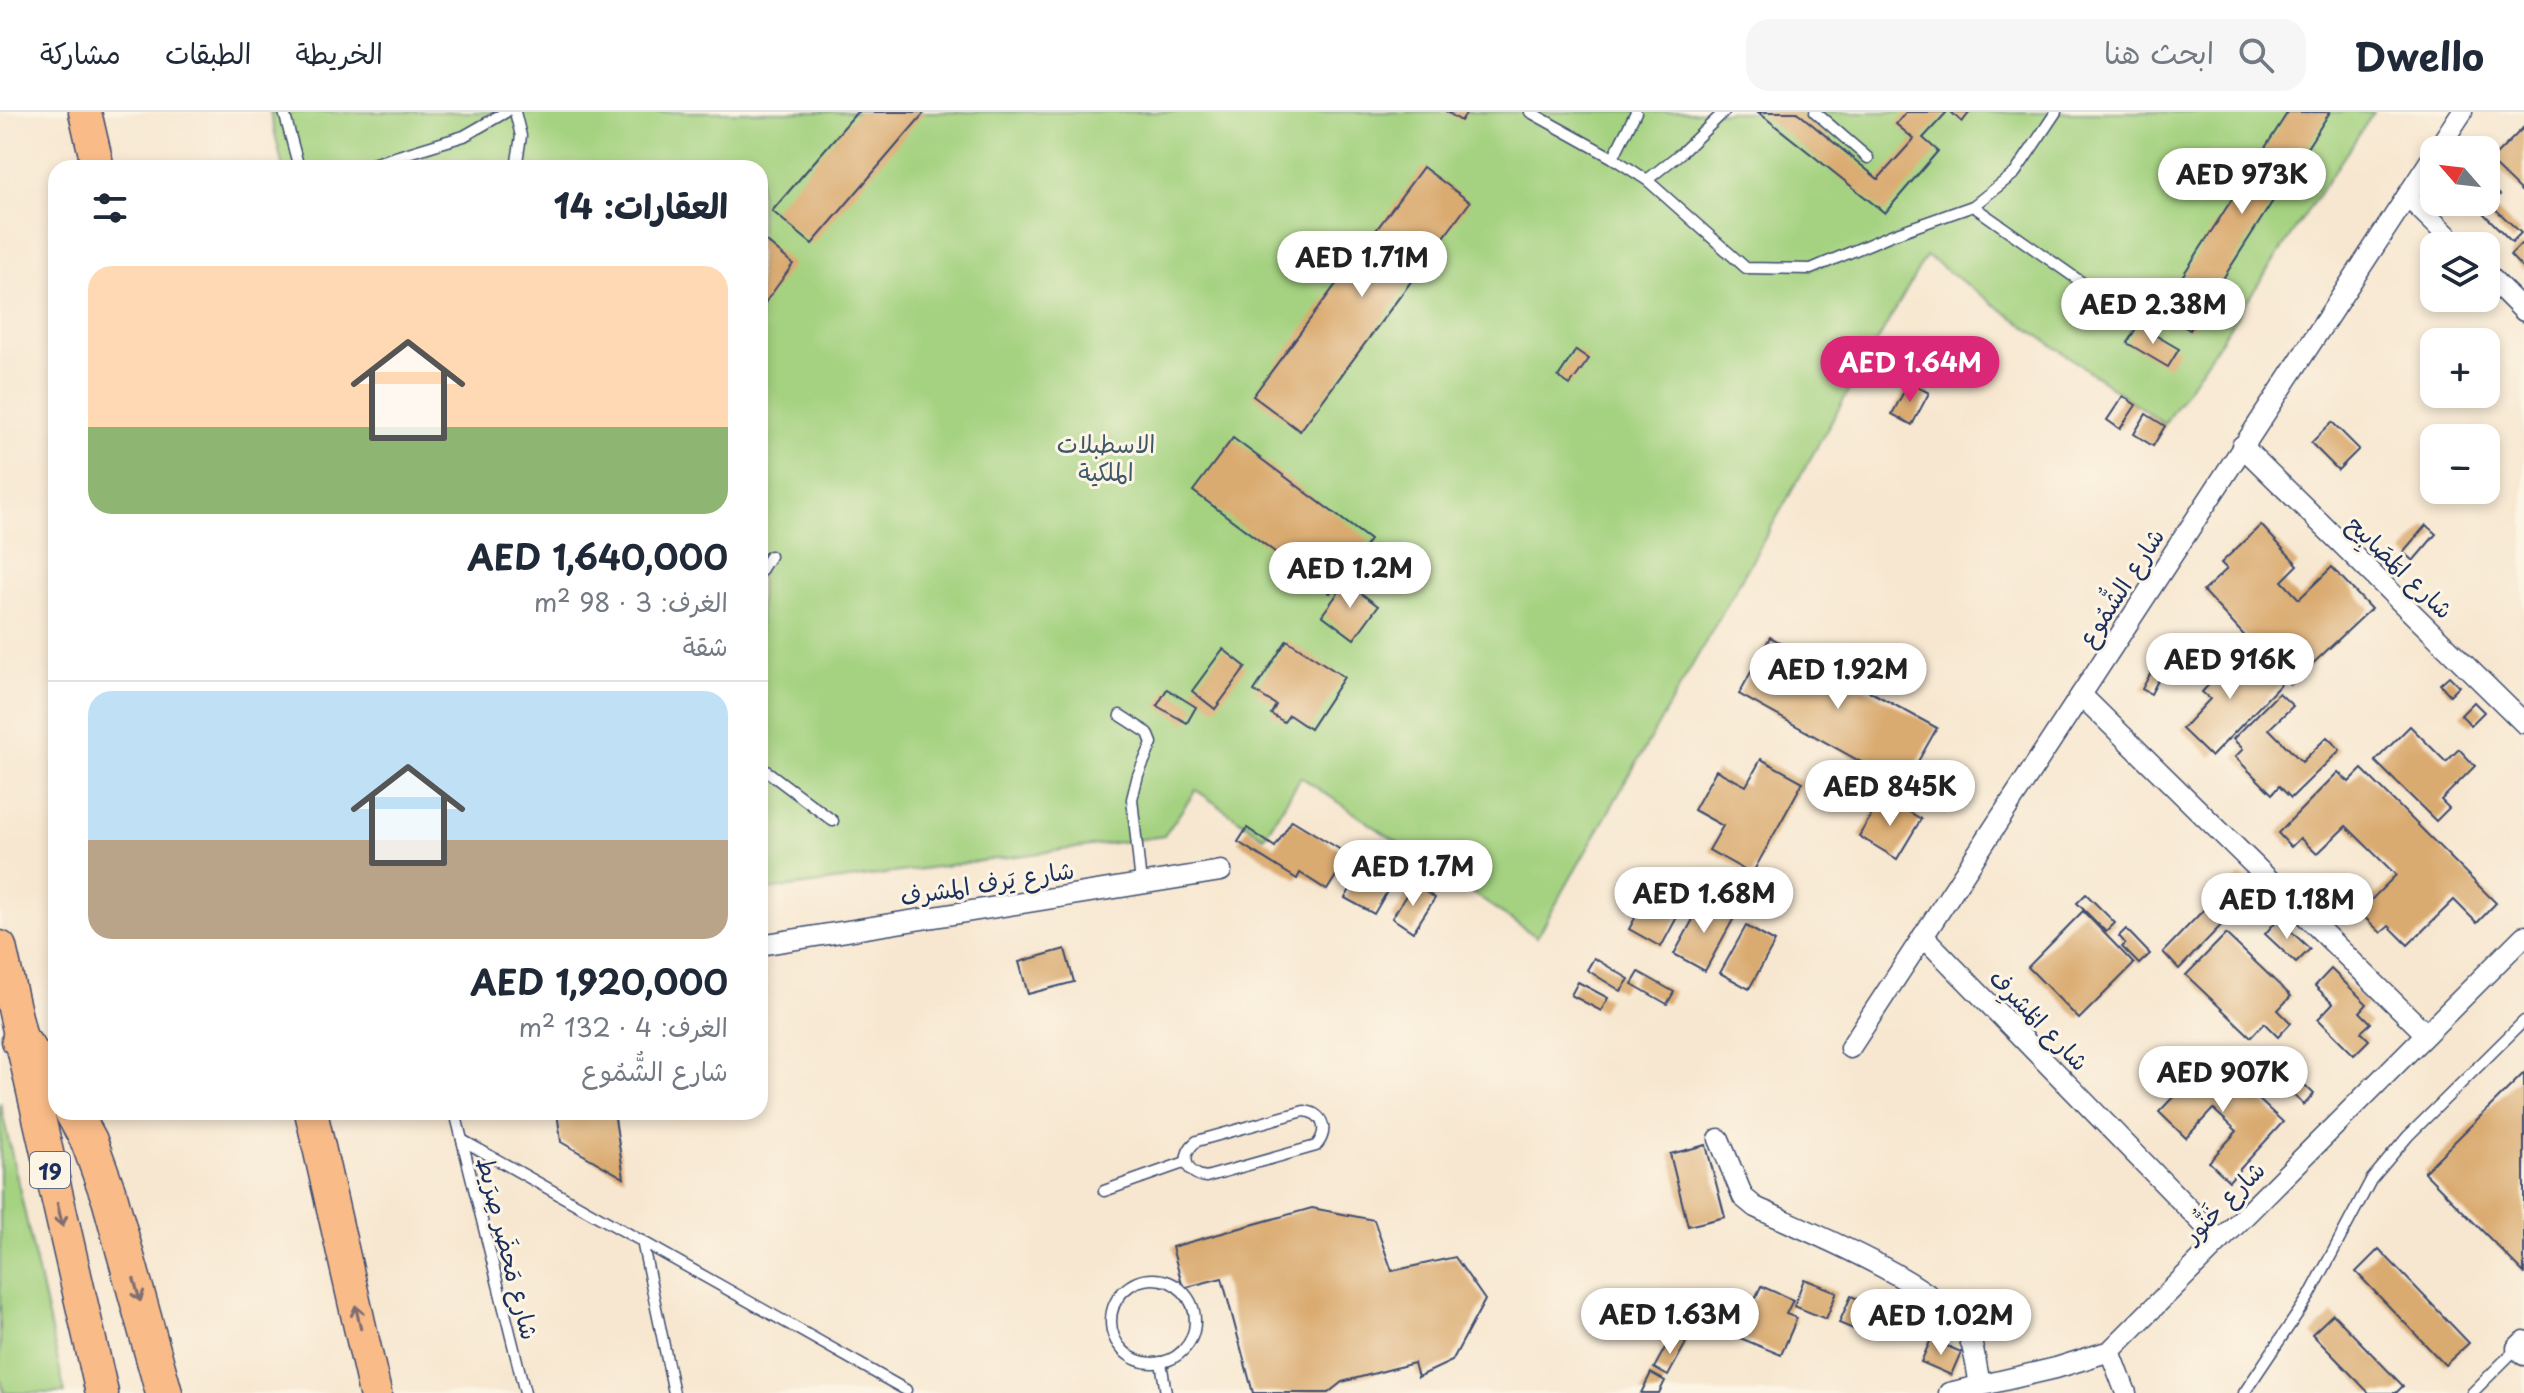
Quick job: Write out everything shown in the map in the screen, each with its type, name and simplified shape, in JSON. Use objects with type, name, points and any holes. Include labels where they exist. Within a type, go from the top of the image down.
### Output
[{"type":"highway","points":[[20,1040],[48,1075]]},
{"type":"highway","points":[[77,1120],[89,1141],[110,1199],[164,1393]]},
{"type":"main road","points":[[85,112],[96,160]]},
{"type":"main road","name":"19","points":[[0,947],[102,1393]]},
{"type":"main road","points":[[313,1120],[375,1393]]},
{"type":"street","name":"شارع الشُّمُوع","points":[[2446,136],[2462,112]]},
{"type":"street","name":"شارع الشُّمُوع","points":[[1850,1048],[2420,176]]},
{"type":"street","points":[[2407,196],[2444,232]]},
{"type":"street","points":[[2500,287],[2524,311]]},
{"type":"street","name":"شارع المَصَابِيح","points":[[2242,446],[2524,723]]},
{"type":"street","points":[[2081,695],[2426,1034]]},
{"type":"street","name":"شارع يَرف المشرف","points":[[768,944],[1221,871]]},
{"type":"street","name":"شارع المُشرِف","points":[[1923,936],[2220,1241]]},
{"type":"street","name":"شارع خَنُّور","points":[[1949,1393],[2056,1368],[2110,1351],[2524,936]]},
{"type":"street","points":[[1719,1139],[1743,1197],[1755,1207],[1901,1276],[1946,1308],[1969,1336],[1980,1385]]},
{"type":"street","points":[[2110,1351],[2126,1393]]},
{"type":"lane","points":[[284,112],[297,160]]},
{"type":"lane","points":[[385,160],[464,136],[506,112]]},
{"type":"lane","points":[[515,112],[521,136],[517,160]]},
{"type":"lane","points":[[1530,112],[1647,180],[1746,268],[1811,269],[1891,235],[1973,206],[2015,173],[2056,112]]},
{"type":"lane","points":[[1613,158],[1636,112]]},
{"type":"lane","points":[[1647,180],[1724,112]]},
{"type":"lane","points":[[1815,112],[1868,158]]},
{"type":"lane","points":[[1973,206],[2124,312]]},
{"type":"lane","points":[[1120,715],[1148,733],[1152,743],[1152,749],[1138,775],[1131,810],[1141,884]]},
{"type":"lane","points":[[768,772],[833,821]]},
{"type":"lane","points":[[2244,1393],[2310,1295],[2371,1180],[2408,1136],[2524,1021]]},
{"type":"lane","points":[[1304,1111],[1316,1114],[1323,1124],[1323,1136],[1316,1146],[1211,1176],[1195,1175],[1186,1162],[1192,1145],[1217,1135],[1304,1111]]},
{"type":"lane","name":"شارع مَحضَر صِرَيط","points":[[457,1120],[525,1393]]},
{"type":"lane","points":[[462,1140],[906,1390]]},
{"type":"lane","points":[[1104,1191],[1186,1162]]},
{"type":"lane","points":[[642,1241],[674,1393]]},
{"type":"lane","points":[[1155,1278],[1169,1281],[1190,1300],[1195,1314],[1195,1328],[1186,1347],[1175,1357],[1161,1362],[1146,1363],[1132,1358],[1121,1349],[1113,1336],[1110,1324],[1112,1309],[1119,1296],[1140,1280],[1155,1278]]},
{"type":"lane","points":[[2472,1393],[2522,1348]]},
{"type":"lane","points":[[1161,1362],[1166,1393]]},
{"type":"green space","name":"الاسطبلات الملكية","points":[[270,112],[2374,112],[2164,424],[1926,256],[1537,937],[1301,777],[1264,837],[1196,790],[1164,836],[768,890],[768,160],[281,160]]},
{"type":"green space","points":[[0,1102],[65,1393],[4,1393],[0,1377]]},
{"type":"building","points":[[857,112],[925,112],[812,244],[772,211]]},
{"type":"building","points":[[1447,112],[1467,112],[1461,121]]},
{"type":"building","points":[[1758,112],[1797,112],[1878,179],[1914,139],[1896,124],[1906,112],[1947,112],[1923,138],[1938,151],[1885,213]]},
{"type":"building","points":[[1951,112],[1970,112],[1962,122]]},
{"type":"building","points":[[2288,112],[2330,112],[2190,330],[2160,311]]},
{"type":"building","points":[[2524,127],[2524,194],[2500,171],[2500,151]]},
{"type":"building","points":[[1423,167],[1470,202],[1300,431],[1253,396]]},
{"type":"building","points":[[2500,213],[2521,233],[2512,242],[2486,216],[2500,216]]},
{"type":"building","points":[[768,243],[793,264],[768,299]]},
{"type":"building","points":[[2521,244],[2524,247],[2524,270],[2510,255]]},
{"type":"building","points":[[2138,325],[2179,349],[2168,367],[2127,343]]},
{"type":"building","points":[[1576,350],[1589,359],[1570,385],[1558,377]]},
{"type":"building","points":[[1909,382],[1929,393],[1912,425],[1892,414]]},
{"type":"building","points":[[2123,396],[2136,405],[2120,429],[2107,420]]},
{"type":"building","points":[[2146,414],[2165,426],[2153,446],[2134,434]]},
{"type":"building","points":[[2332,422],[2359,449],[2338,470],[2311,443]]},
{"type":"building","points":[[1233,438],[1370,540],[1330,593],[1193,491]]},
{"type":"building","points":[[2261,525],[2298,565],[2282,581],[2299,599],[2332,567],[2371,609],[2290,685],[2203,591],[2227,569],[2221,563]]},
{"type":"building","points":[[2426,525],[2436,534],[2413,561],[2403,552]]},
{"type":"building","points":[[1346,582],[1378,606],[1354,639],[1322,615]]},
{"type":"building","points":[[1770,637],[1937,728],[1904,786],[1739,694]]},
{"type":"building","points":[[1287,640],[1344,677],[1310,729],[1289,715],[1284,722],[1271,714],[1276,705],[1254,691]]},
{"type":"building","points":[[2243,648],[2281,684],[2211,757],[2182,729],[2210,699],[2202,692],[2218,675],[2212,669],[2225,656],[2230,661]]},
{"type":"building","points":[[1223,649],[1246,667],[1215,709],[1192,691]]},
{"type":"building","points":[[2154,667],[2163,671],[2151,694],[2142,689]]},
{"type":"building","points":[[2449,676],[2459,686],[2450,695],[2440,684]]},
{"type":"building","points":[[1167,689],[1196,707],[1187,723],[1157,706]]},
{"type":"building","points":[[2279,693],[2293,706],[2269,729],[2302,762],[2327,737],[2340,750],[2291,798],[2279,786],[2272,794],[2235,757],[2243,749],[2233,739]]},
{"type":"building","points":[[2474,702],[2484,712],[2471,725],[2461,715]]},
{"type":"building","points":[[2410,726],[2446,762],[2459,749],[2475,766],[2441,800],[2449,808],[2436,821],[2375,761]]},
{"type":"building","points":[[1761,759],[1803,782],[1752,874],[1709,850],[1723,826],[1694,810],[1716,770],[1746,786]]},
{"type":"building","points":[[2362,769],[2496,903],[2477,923],[2454,900],[2408,945],[2389,926],[2381,933],[2359,912],[2396,875],[2346,826],[2317,854],[2300,838],[2291,847],[2278,833],[2338,772],[2349,782]]},
{"type":"building","points":[[1883,796],[1921,819],[1897,859],[1859,836]]},
{"type":"building","points":[[1292,820],[1349,855],[1327,890],[1300,873],[1297,879],[1238,842],[1247,828],[1275,847]]},
{"type":"building","points":[[1370,855],[1399,871],[1374,914],[1345,898]]},
{"type":"building","points":[[2241,875],[2257,890],[2244,903],[2229,886]]},
{"type":"building","points":[[1658,876],[1690,893],[1661,947],[1629,929]]},
{"type":"building","points":[[1413,884],[1435,898],[1413,932],[1392,918]]},
{"type":"building","points":[[2086,894],[2115,923],[2106,932],[2077,903]]},
{"type":"building","points":[[2215,898],[2232,914],[2179,969],[2163,952]]},
{"type":"building","points":[[1704,899],[1735,916],[1705,971],[1674,954]]},
{"type":"building","points":[[2083,911],[2134,964],[2079,1019],[2028,967]]},
{"type":"building","points":[[2278,919],[2310,949],[2296,963],[2265,934]]},
{"type":"building","points":[[1746,926],[1775,942],[1749,989],[1720,973]]},
{"type":"building","points":[[2126,929],[2150,954],[2139,964],[2122,947],[2125,943],[2119,936]]},
{"type":"building","points":[[2226,934],[2291,996],[2278,1010],[2291,1023],[2278,1037],[2264,1023],[2251,1037],[2186,975]]},
{"type":"building","points":[[1065,949],[1074,982],[1028,994],[1019,962]]},
{"type":"building","points":[[1594,958],[1629,979],[1621,991],[1587,970]]},
{"type":"building","points":[[2331,969],[2367,1004],[2360,1012],[2371,1023],[2361,1032],[2369,1040],[2354,1055],[2318,1019],[2333,1003],[2315,986]]},
{"type":"building","points":[[1639,972],[1674,992],[1667,1004],[1632,984]]},
{"type":"building","points":[[1578,982],[1608,998],[1601,1011],[1571,995]]},
{"type":"building","points":[[2212,1056],[2283,1122],[2229,1181],[2209,1162],[2237,1131],[2213,1109],[2186,1138],[2159,1112]]},
{"type":"building","points":[[2288,1069],[2314,1094],[2304,1105],[2277,1079]]},
{"type":"building","points":[[2524,1073],[2524,1273],[2424,1172]]},
{"type":"building","points":[[558,1120],[615,1120],[624,1178],[561,1142]]},
{"type":"building","points":[[1706,1145],[1725,1217],[1688,1226],[1670,1154]]},
{"type":"building","points":[[1312,1208],[1374,1220],[1392,1271],[1455,1257],[1485,1300],[1452,1361],[1418,1377],[1414,1363],[1342,1382],[1328,1393],[1253,1393],[1222,1278],[1183,1288],[1172,1247]]},
{"type":"building","points":[[2379,1249],[2469,1343],[2445,1365],[2356,1272]]},
{"type":"building","points":[[1804,1279],[1837,1292],[1826,1319],[1794,1306]]},
{"type":"building","points":[[1761,1286],[1793,1300],[1786,1314],[1797,1318],[1781,1355],[1728,1333],[1743,1296],[1754,1301]]},
{"type":"building","points":[[1851,1296],[1883,1310],[1872,1337],[1839,1323]]},
{"type":"building","points":[[1691,1303],[1704,1309],[1689,1340],[1676,1334]]},
{"type":"building","points":[[2333,1314],[2403,1386],[2396,1393],[2369,1393],[2312,1334]]},
{"type":"building","points":[[1672,1335],[1686,1343],[1668,1376],[1654,1368]]},
{"type":"building","points":[[1931,1339],[1961,1352],[1951,1375],[1921,1362]]},
{"type":"building","points":[[1651,1373],[1665,1381],[1659,1393],[1641,1393]]}]
